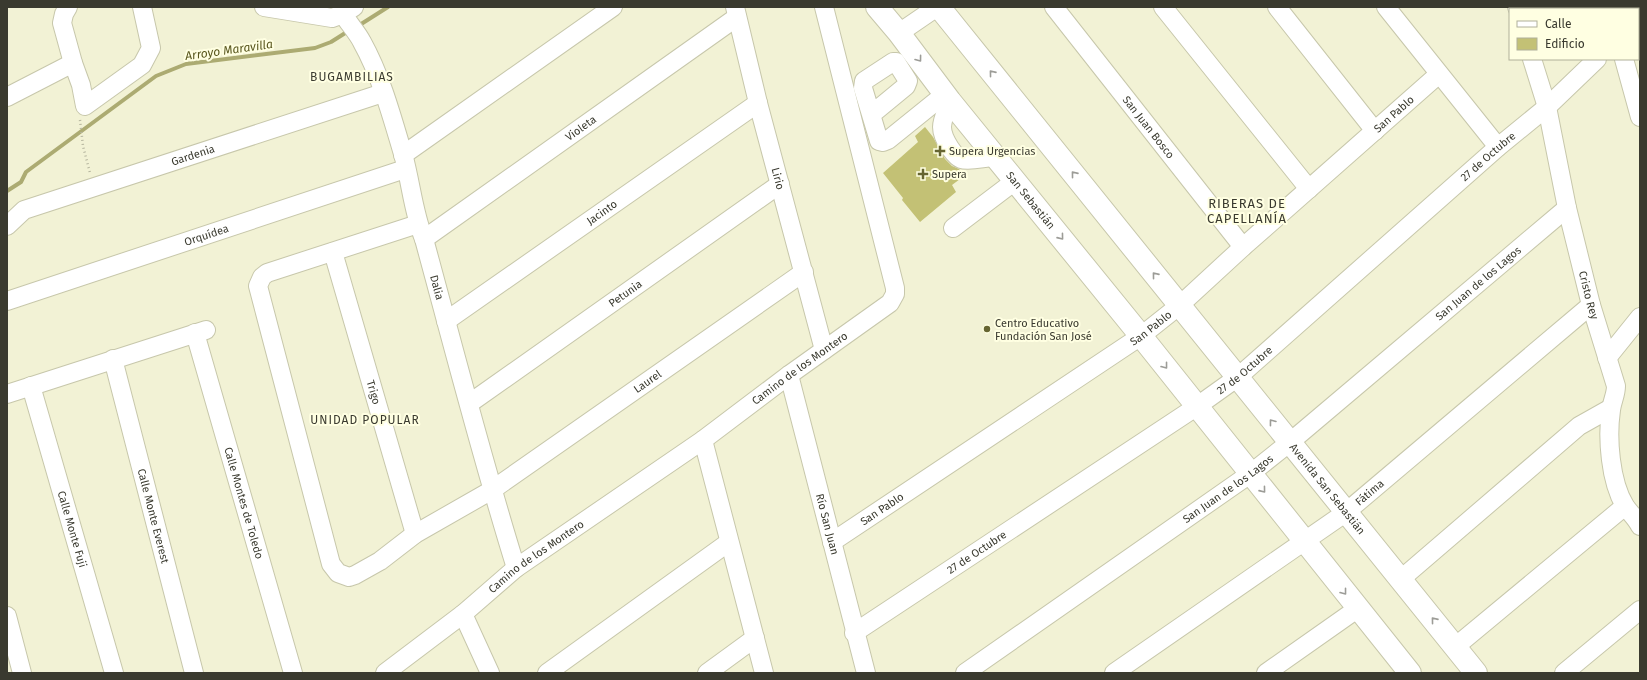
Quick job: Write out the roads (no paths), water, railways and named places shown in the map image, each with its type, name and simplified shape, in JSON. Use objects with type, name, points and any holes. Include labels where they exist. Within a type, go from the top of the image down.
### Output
[{"type":"main road","name":"San Sebastián","points":[[877,7],[899,33],[947,98],[1141,336]]},
{"type":"main road","points":[[938,7],[1180,305]]},
{"type":"main road","name":"Avenida San Sebastián","points":[[1180,305],[1238,377],[1289,444],[1401,579],[1476,673]]},
{"type":"main road","points":[[1141,336],[1196,407],[1410,673]]},
{"type":"street","points":[[65,15],[73,63],[81,85],[82,114],[146,61],[150,48],[142,7]]},
{"type":"street","points":[[264,7],[332,18],[348,14]]},
{"type":"street","name":"Orquídea","points":[[7,301],[404,162],[613,7]]},
{"type":"street","name":"Camino de los Montero","points":[[385,673],[463,614],[516,568],[703,440],[789,375],[890,303],[895,294],[824,7]]},
{"type":"street","points":[[899,33],[938,7]]},
{"type":"street","name":"San Juan Bosco","points":[[1054,7],[1243,247]]},
{"type":"street","points":[[1163,7],[1309,189]]},
{"type":"street","points":[[1277,7],[1375,131]]},
{"type":"street","points":[[1386,7],[1498,147]]},
{"type":"street","name":"Lirio","points":[[736,12],[758,103],[824,350]]},
{"type":"street","name":"Violeta","points":[[330,564],[258,286],[262,277],[268,273],[333,252],[421,232],[736,12]]},
{"type":"street","name":"Dalia","points":[[348,14],[362,41],[383,93],[404,162],[421,232],[470,403],[492,490],[516,568]]},
{"type":"street","name":"Cristo Rey","points":[[1532,60],[1546,107],[1567,208],[1591,305],[1616,386],[1616,396],[1611,408],[1610,457],[1616,482],[1625,506],[1640,526]]},
{"type":"street","name":"27 de Octubre","points":[[854,633],[1196,407],[1238,377],[1498,147],[1546,107],[1596,60]]},
{"type":"street","points":[[1624,60],[1640,117]]},
{"type":"street","points":[[7,97],[73,63]]},
{"type":"street","name":"San Pablo","points":[[832,542],[1141,336],[1180,305],[1243,247],[1439,74]]},
{"type":"street","name":"Gardenia","points":[[7,226],[24,210],[383,93]]},
{"type":"street","points":[[872,114],[879,141],[883,142],[947,98]]},
{"type":"street","points":[[947,98],[941,130],[943,136],[956,156],[965,159],[995,157]]},
{"type":"street","name":"Jacinto","points":[[446,321],[758,103]]},
{"type":"street","points":[[953,228],[1015,181]]},
{"type":"street","name":"Petunia","points":[[470,403],[780,184]]},
{"type":"street","name":"San Juan de los Lagos","points":[[965,673],[1250,474],[1289,444],[1567,208]]},
{"type":"street","name":"Trigo","points":[[333,252],[415,534]]},
{"type":"street","name":"Laurel","points":[[330,564],[338,574],[349,577],[380,561],[415,534],[492,490],[804,272]]},
{"type":"street","name":"Fátima","points":[[1114,673],[1345,513],[1591,305]]},
{"type":"street","points":[[1607,358],[1640,317]]},
{"type":"street","name":"Calle Montes de Toledo","points":[[113,359],[201,331],[293,673]]},
{"type":"street","points":[[7,394],[113,359]]},
{"type":"street","name":"Calle Monte Everest","points":[[113,359],[194,673]]},
{"type":"street","name":"Río San Juan","points":[[789,375],[854,633],[866,673]]},
{"type":"street","name":"Calle Monte Fuji","points":[[31,386],[114,673]]},
{"type":"street","points":[[1401,579],[1579,426],[1611,408]]},
{"type":"street","points":[[703,440],[764,673]]},
{"type":"street","points":[[1455,647],[1625,506]]},
{"type":"street","points":[[547,673],[729,542]]},
{"type":"street","points":[[1266,673],[1358,608]]},
{"type":"street","points":[[1564,673],[1640,610]]},
{"type":"street","points":[[463,614],[490,673]]},
{"type":"street","points":[[7,616],[22,673]]},
{"type":"street","points":[[707,673],[755,638]]},
{"type":"waterway","name":"Arroyo Maravilla","points":[[358,26],[388,7]]},
{"type":"waterway","name":"Arroyo Maravilla","points":[[7,191],[21,182],[26,172],[156,76],[186,64],[315,48],[331,42],[350,30]]},
{"type":"place","name":"Supera Urgencias","points":[[940,151]]},
{"type":"place","name":"Supera","points":[[923,174]]},
{"type":"place","name":"Centro Educativo Fundación San José","points":[[987,329]]},
{"type":"district","name":"BUGAMBILIAS","points":[[352,77]]},
{"type":"district","name":"RIBERAS DE CAPELLANÍA","points":[[1247,210]]},
{"type":"district","name":"UNIDAD POPULAR","points":[[365,420]]}]
